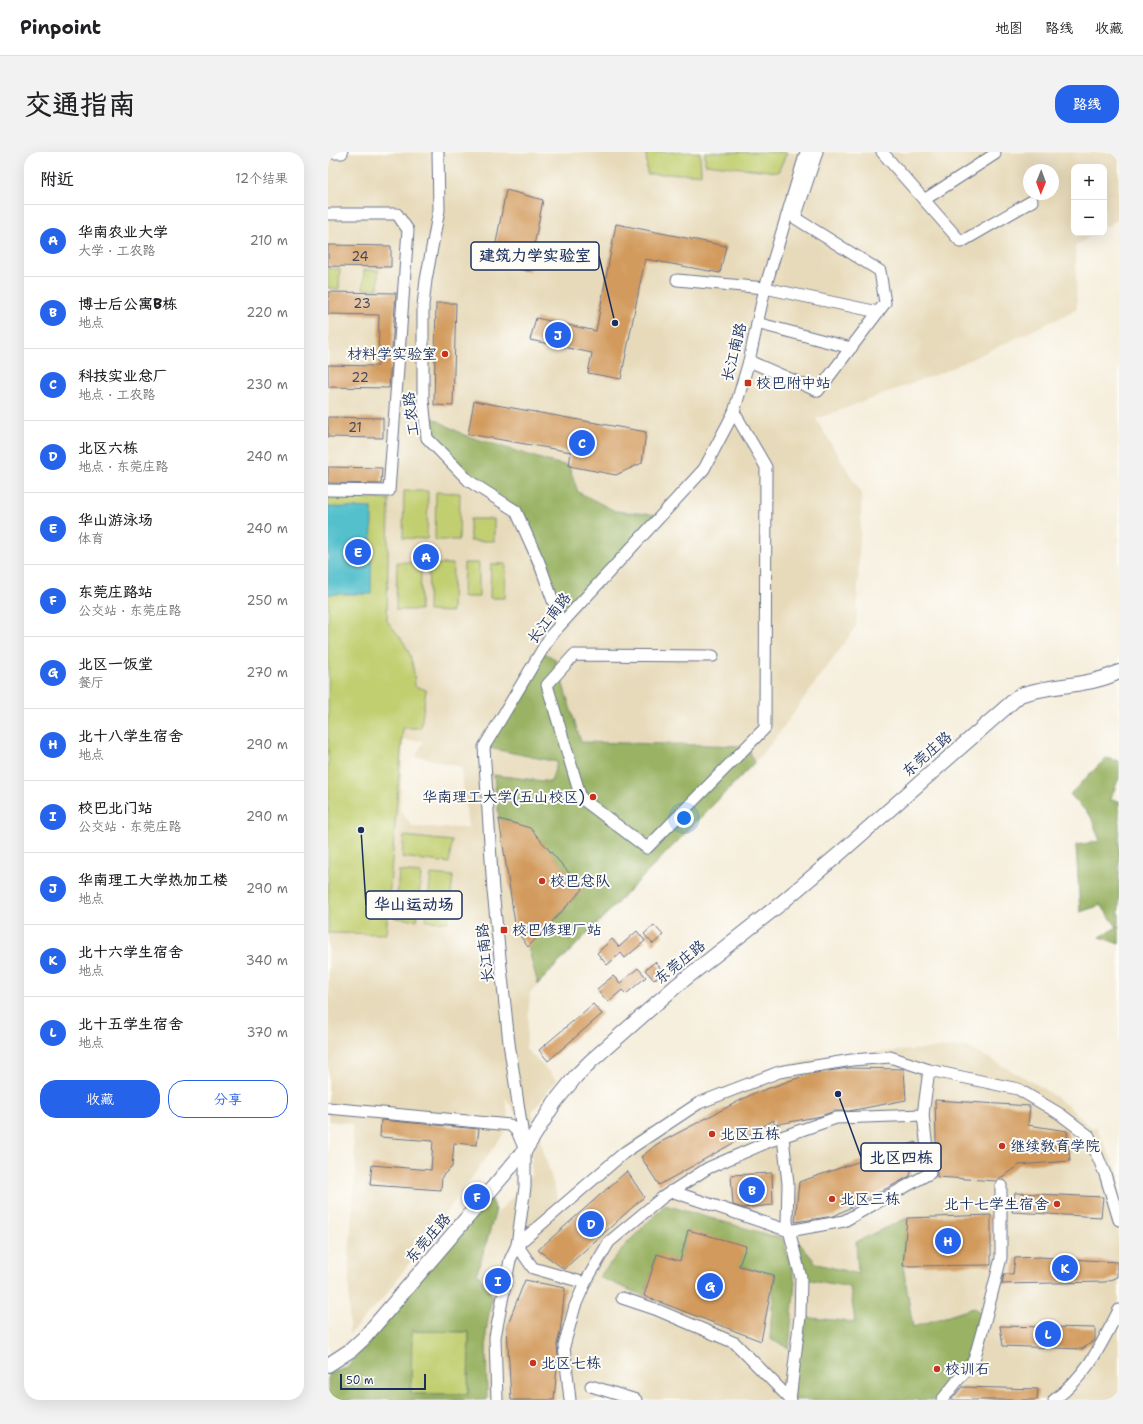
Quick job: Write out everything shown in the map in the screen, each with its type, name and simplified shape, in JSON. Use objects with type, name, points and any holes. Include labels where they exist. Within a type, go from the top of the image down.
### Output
[{"type":"street","name":"工农路","points":[[438,152],[439,210],[423,305],[422,399],[427,438],[469,481],[516,511],[539,562],[561,623]]},
{"type":"street","name":"长江南路","points":[[517,1245],[526,1187],[525,1150],[509,1043],[493,891],[484,747],[551,635],[704,469],[734,412],[749,361],[765,288],[806,152]]},
{"type":"street","points":[[749,361],[818,391],[885,302],[880,271],[795,218],[817,152]]},
{"type":"street","points":[[882,152],[961,242],[1032,201]]},
{"type":"street","points":[[328,154],[342,153]]},
{"type":"street","points":[[924,200],[994,154]]},
{"type":"street","points":[[328,214],[397,214],[408,230],[390,491],[328,490]]},
{"type":"street","points":[[677,280],[765,288],[878,312]]},
{"type":"street","points":[[757,323],[851,348]]},
{"type":"street","points":[[713,656],[574,654],[548,685],[581,798],[647,848],[765,728],[766,467],[734,412]]},
{"type":"street","name":"东莞庄路","points":[[328,1365],[351,1350],[364,1338],[525,1150],[555,1102],[576,1076],[591,1061],[671,991],[779,905],[833,859],[1020,695],[1038,689],[1086,682],[1119,672]]},
{"type":"street","points":[[497,1400],[495,1336],[510,1260],[517,1245],[625,1152],[699,1103],[779,1072],[852,1060],[890,1056],[929,1070],[1018,1089],[1060,1114],[1089,1136],[1105,1174],[1119,1220]]},
{"type":"street","points":[[671,1192],[789,1231],[844,1221],[930,1173],[923,1115],[929,1070]]},
{"type":"street","points":[[328,1108],[510,1125],[516,1131],[525,1150]]},
{"type":"street","points":[[570,1400],[564,1346],[575,1306],[585,1283],[609,1242],[671,1192],[708,1168],[783,1137],[836,1118],[923,1115]]},
{"type":"street","points":[[783,1137],[788,1184],[787,1222],[801,1278],[800,1317],[790,1400]]},
{"type":"street","points":[[942,1400],[974,1360],[986,1317],[1001,1258],[1001,1186]]},
{"type":"street","points":[[517,1245],[533,1268],[585,1283]]},
{"type":"street","points":[[622,1298],[655,1309],[735,1343],[790,1400]]},
{"type":"street","points":[[1054,1400],[1072,1386],[1093,1360],[1119,1310]]},
{"type":"street","points":[[591,1386],[636,1400]]},
{"type":"shaded area","name":"华南理工大学(五山校区)","points":[[328,152],[1119,152],[1119,219],[1107,226],[1107,164],[1071,164],[1071,236],[1091,236],[1075,246],[1077,308],[1066,315],[943,372],[816,419],[862,494],[856,627],[774,740],[754,763],[530,993],[526,1049],[557,1080],[532,1112],[559,1203],[626,1146],[700,1097],[780,1066],[853,1054],[966,1046],[1038,1085],[1067,1105],[1093,1129],[1096,1127],[1119,1174],[1119,1400],[328,1400],[328,1374],[346,1368],[448,1268],[531,1176],[532,1138],[505,1097],[510,1125],[385,1296],[349,1335],[349,1253],[356,1168],[352,1124],[328,1121]],"holes":[[[403,740],[423,741],[416,756],[461,767],[468,828],[413,827],[400,810]]]},
{"type":"green space","points":[[646,152],[700,152],[701,174],[647,174]]},
{"type":"green space","points":[[705,152],[787,152],[778,172],[705,164]]},
{"type":"green space","points":[[328,268],[340,269],[339,289],[328,288]]},
{"type":"green space","points":[[364,270],[378,270],[378,289],[363,289]]},
{"type":"green space","points":[[424,413],[464,435],[551,462],[569,466],[578,492],[615,511],[661,515],[561,623],[516,511],[469,481],[427,438]]},
{"type":"green space","points":[[404,491],[428,491],[427,539],[403,538]]},
{"type":"green space","points":[[436,492],[460,493],[459,540],[435,540]]},
{"type":"green space","points":[[328,498],[389,499],[387,621],[408,650],[413,665],[415,686],[426,690],[421,728],[403,728],[386,934],[328,933]]},
{"type":"green space","points":[[470,519],[494,519],[494,541],[470,541]]},
{"type":"green space","points":[[397,562],[421,563],[420,610],[396,610]]},
{"type":"green space","points":[[464,563],[479,563],[479,597],[463,597]]},
{"type":"green space","points":[[429,564],[453,564],[452,612],[428,611]]},
{"type":"green space","points":[[491,564],[506,564],[505,598],[490,598]]},
{"type":"green space","points":[[541,651],[555,659],[581,742],[748,746],[754,763],[538,984],[528,947],[583,889],[530,829],[499,819],[494,775],[551,782],[557,762],[484,747]]},
{"type":"green space","points":[[1106,758],[1119,761],[1119,778],[1110,800],[1119,801],[1119,944],[1100,937],[1117,927],[1101,905],[1080,912],[1076,845],[1100,841],[1091,817],[1070,794]]},
{"type":"green space","points":[[404,836],[452,841],[449,863],[402,857]]},
{"type":"green space","points":[[399,871],[421,873],[417,920],[395,918]]},
{"type":"green space","points":[[431,874],[453,876],[448,922],[426,921]]},
{"type":"green space","points":[[488,1194],[496,1210],[477,1273],[492,1296],[486,1332],[487,1400],[396,1400],[385,1398],[383,1400],[328,1400],[328,1374],[346,1368]],"holes":[[[412,1331],[469,1332],[468,1394],[411,1394]]]},
{"type":"green space","points":[[665,1205],[783,1239],[795,1281],[789,1348],[770,1339],[774,1275],[739,1266],[688,1230],[680,1261],[657,1255],[644,1296],[599,1277],[628,1242]]},
{"type":"green space","points":[[907,1218],[903,1266],[913,1327],[974,1308],[986,1317],[974,1360],[942,1400],[790,1400],[800,1317],[855,1322],[850,1287],[801,1278],[789,1231],[817,1264],[858,1274],[856,1242]]},
{"type":"green space","points":[[412,1331],[469,1332],[468,1394],[410,1394]]},
{"type":"water","points":[[328,507],[372,508],[371,594],[328,594]]},
{"type":"building","points":[[506,190],[543,200],[529,271],[492,264]]},
{"type":"building","points":[[616,224],[726,246],[720,273],[645,259],[621,379],[588,373],[592,353],[530,340],[536,318],[596,331]]},
{"type":"building","points":[[328,245],[391,246],[391,267],[328,266]]},
{"type":"building","points":[[328,292],[396,293],[389,388],[328,387],[328,365],[378,366],[379,315],[328,314]]},
{"type":"building","name":"材料学实验室","points":[[436,303],[456,303],[453,406],[434,405]]},
{"type":"building","points":[[474,401],[646,432],[642,463],[616,475],[569,466],[571,452],[468,434]]},
{"type":"building","points":[[328,417],[383,418],[383,438],[328,437]]},
{"type":"building","points":[[328,467],[382,468],[381,484],[328,483]]},
{"type":"building","name":"校巴总队","points":[[499,819],[530,828],[583,889],[528,947],[516,930]]},
{"type":"building","points":[[654,925],[663,935],[653,944],[644,934]]},
{"type":"building","points":[[637,931],[645,941],[625,958],[621,953],[607,965],[597,953],[612,939],[619,947]]},
{"type":"building","points":[[655,962],[664,972],[654,980],[645,970]]},
{"type":"building","points":[[638,968],[646,977],[626,994],[622,990],[608,1002],[597,989],[613,976],[620,983]]},
{"type":"building","points":[[593,1004],[602,1014],[548,1061],[539,1050]]},
{"type":"building","points":[[849,1068],[904,1069],[906,1100],[849,1111],[834,1111],[821,1116],[774,1125],[774,1120],[659,1185],[641,1157],[657,1144],[758,1091],[809,1074]]},
{"type":"building","name":"继续教育学院","points":[[935,1100],[1030,1106],[1028,1125],[1067,1131],[1070,1161],[1019,1165],[996,1181],[937,1177]]},
{"type":"building","points":[[381,1120],[479,1129],[477,1145],[454,1143],[452,1167],[442,1176],[441,1190],[370,1185],[372,1165],[431,1170],[433,1141],[380,1137]]},
{"type":"building","name":"北区三栋","points":[[916,1142],[910,1176],[834,1216],[795,1222],[799,1182]]},
{"type":"building","points":[[627,1171],[644,1197],[564,1269],[538,1250]]},
{"type":"building","points":[[772,1173],[773,1205],[743,1208],[733,1205],[731,1175]]},
{"type":"building","name":"北十七学生宿舍","points":[[1015,1193],[1103,1197],[1101,1217],[1012,1212]]},
{"type":"building","points":[[991,1215],[991,1265],[903,1266],[907,1218]]},
{"type":"building","points":[[688,1230],[746,1246],[739,1266],[774,1275],[761,1341],[644,1296],[657,1254],[680,1261]]},
{"type":"building","points":[[1040,1257],[1117,1262],[1117,1277],[1105,1282],[1002,1284],[1004,1274],[1013,1274],[1015,1258]]},
{"type":"building","name":"北区七栋","points":[[525,1280],[565,1288],[560,1333],[557,1344],[558,1356],[554,1400],[511,1400],[507,1326]]},
{"type":"building","points":[[1000,1326],[1095,1328],[1095,1340],[1082,1349],[1003,1346]]},
{"type":"building","points":[[962,1387],[1038,1389],[1037,1400],[951,1400]]},
{"type":"place","name":"建筑力学实验室","points":[[615,323]]},
{"type":"place","name":"华南理工大学热加工楼","points":[[558,335]]},
{"type":"place","name":"材料学实验室","points":[[445,354]]},
{"type":"place","name":"校巴附中站","points":[[748,383]]},
{"type":"place","name":"科技实业总厂","points":[[582,443]]},
{"type":"place","name":"华山游泳场","points":[[358,552]]},
{"type":"place","name":"华南农业大学","points":[[426,557]]},
{"type":"place","name":"华南理工大学(五山校区)","points":[[593,797]]},
{"type":"place","name":"华山运动场","points":[[361,830]]},
{"type":"place","name":"校巴总队","points":[[542,881]]},
{"type":"place","name":"校巴修理厂站","points":[[504,930]]},
{"type":"place","name":"北区四栋","points":[[838,1094]]},
{"type":"place","name":"北区五栋","points":[[712,1134]]},
{"type":"place","name":"继续教育学院","points":[[1002,1146]]},
{"type":"place","name":"博士后公寓B栋","points":[[752,1190]]},
{"type":"place","name":"东莞庄路站","points":[[477,1197]]},
{"type":"place","name":"北区三栋","points":[[832,1199]]},
{"type":"place","name":"北十七学生宿舍","points":[[1057,1204]]},
{"type":"place","name":"北区六栋","points":[[591,1224]]},
{"type":"place","name":"北十八学生宿舍","points":[[948,1241]]},
{"type":"place","name":"北十六学生宿舍","points":[[1065,1268]]},
{"type":"place","name":"校巴北门站","points":[[498,1281]]},
{"type":"place","name":"北区一饭堂","points":[[710,1286]]},
{"type":"place","name":"北十五学生宿舍","points":[[1048,1334]]},
{"type":"place","name":"北区七栋","points":[[533,1363]]},
{"type":"place","name":"校训石","points":[[937,1369]]}]
